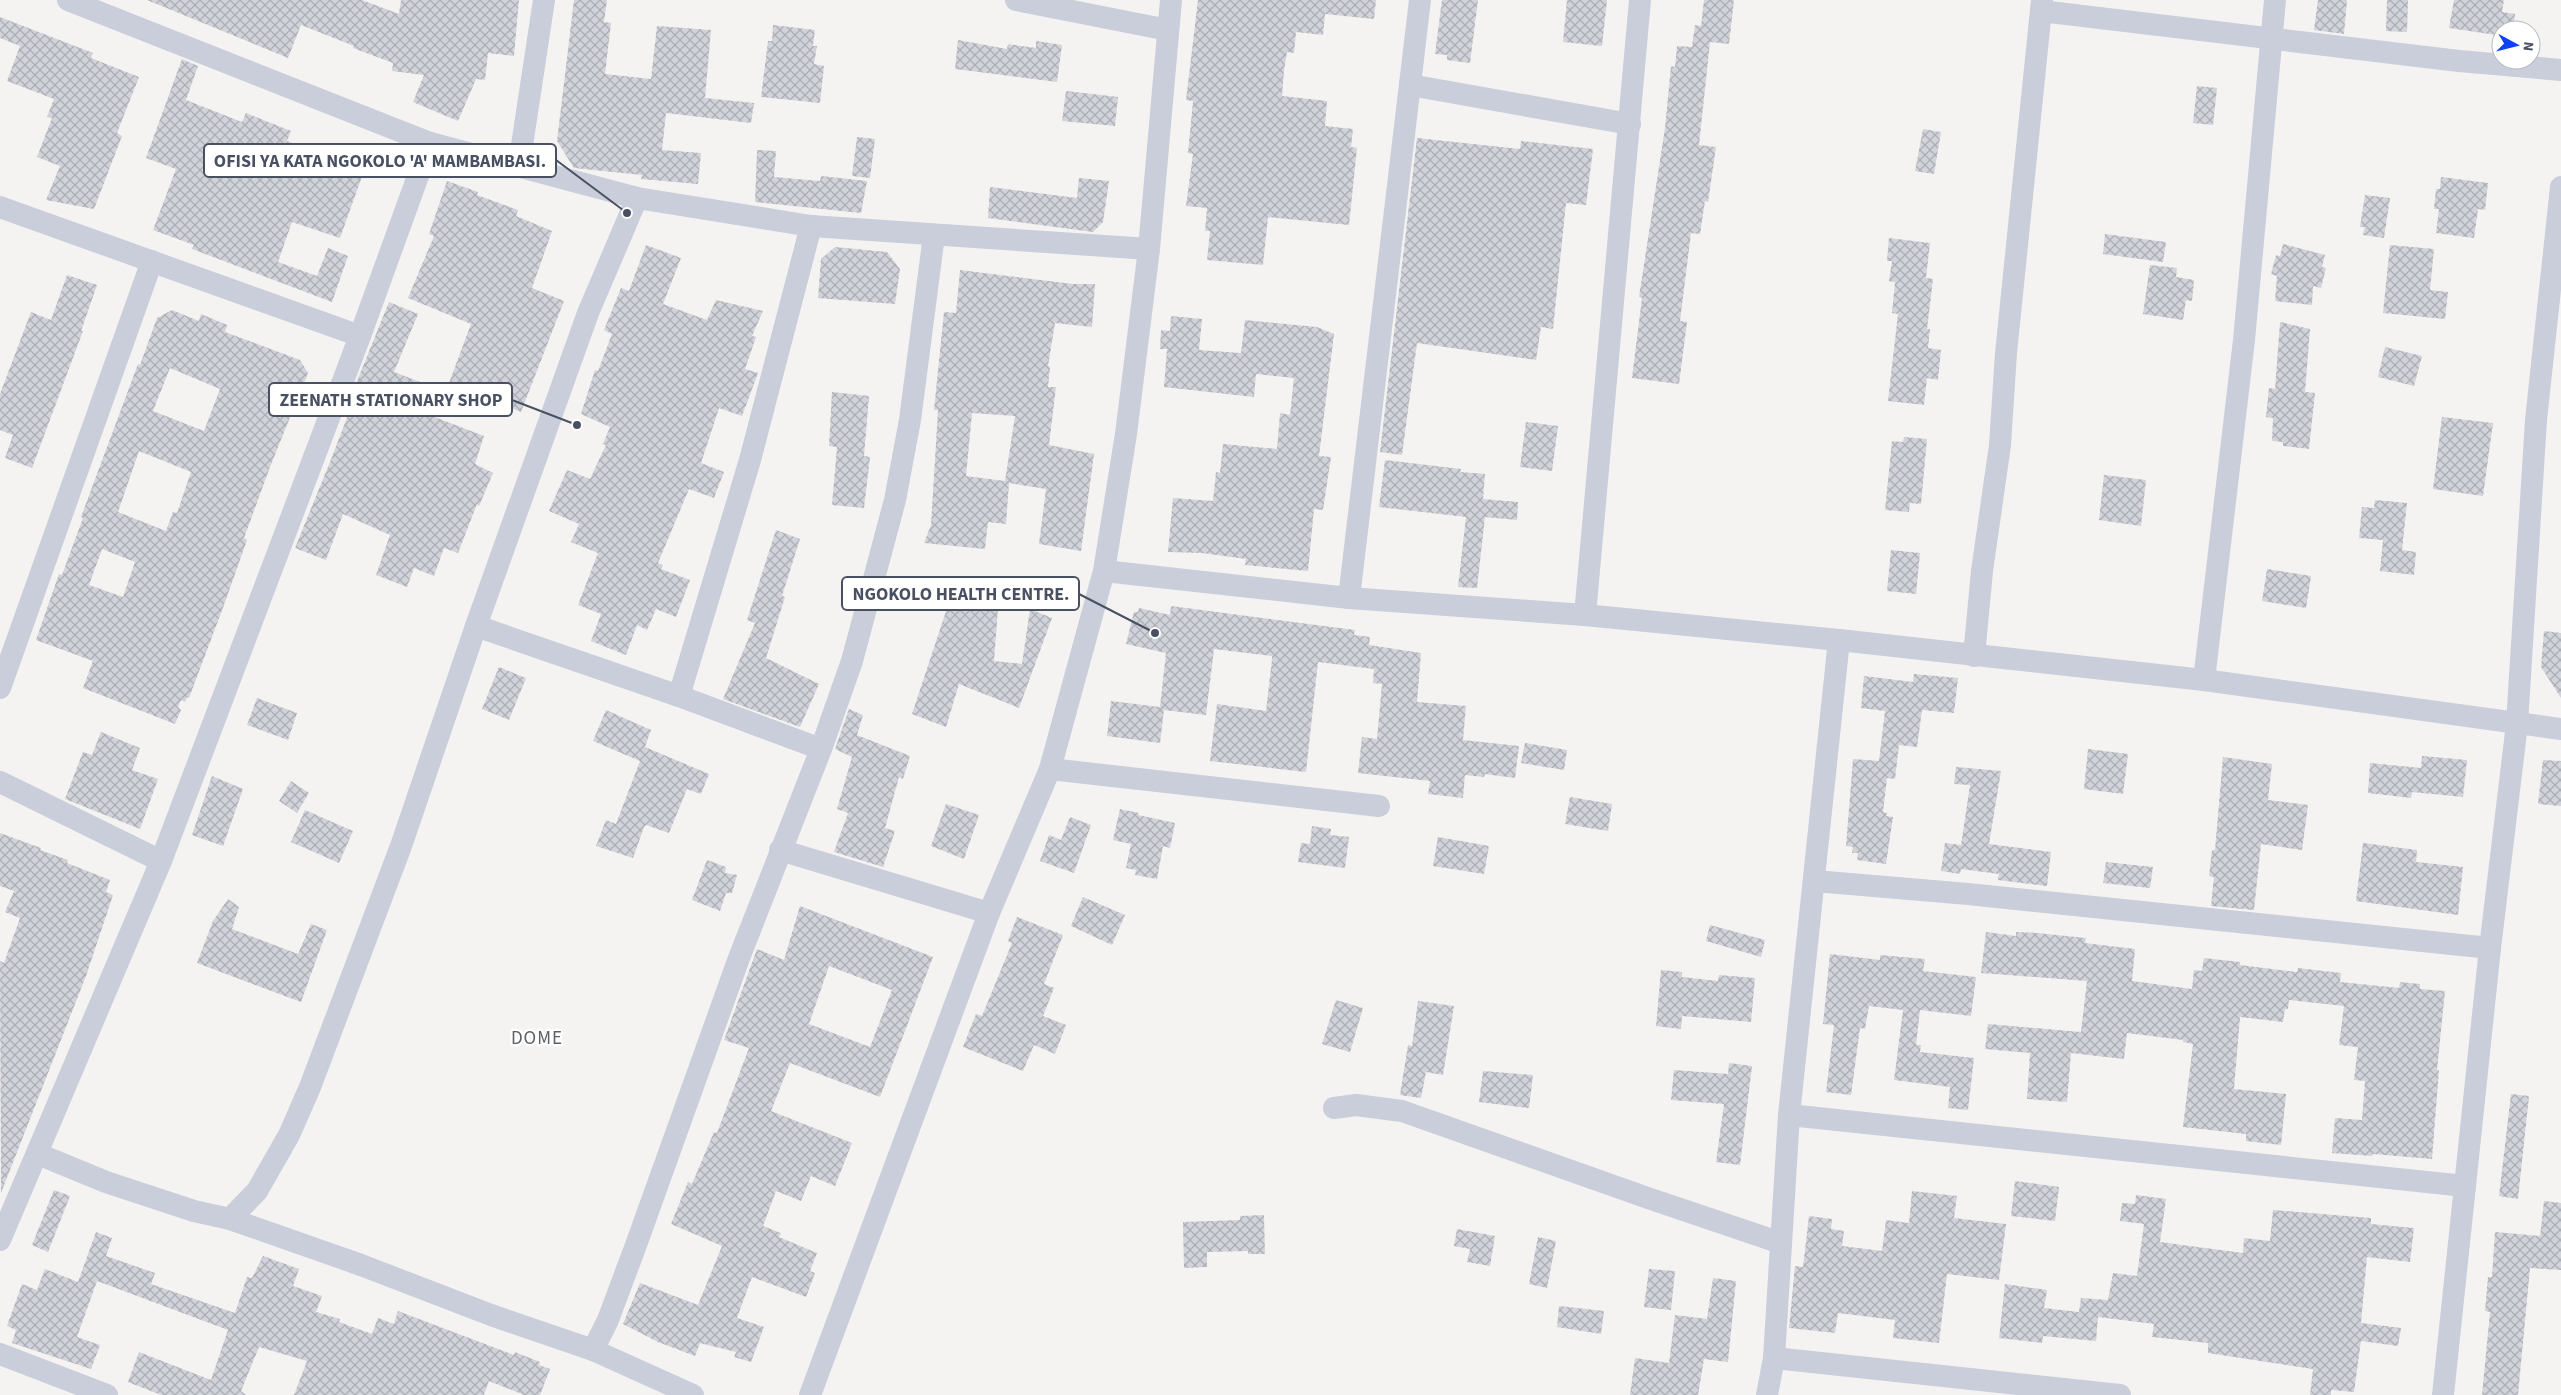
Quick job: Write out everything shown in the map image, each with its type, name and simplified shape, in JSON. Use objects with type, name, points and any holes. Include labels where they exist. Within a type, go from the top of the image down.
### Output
[{"type":"street","points":[[68,0],[430,143],[519,165],[637,198],[811,226],[1149,249]]},
{"type":"street","points":[[519,165],[544,0]]},
{"type":"street","points":[[1016,0],[1168,30]]},
{"type":"street","points":[[810,1395],[989,912],[1050,769],[1104,571],[1126,434],[1149,249],[1171,0]]},
{"type":"street","points":[[1349,598],[1420,0]]},
{"type":"street","points":[[1586,615],[1640,0]]},
{"type":"street","points":[[2204,680],[2244,340],[2275,0]]},
{"type":"street","points":[[1974,656],[1982,571],[2000,446],[2008,334],[2042,6],[2271,39],[2459,61],[2561,70]]},
{"type":"street","points":[[1410,85],[1630,124]]},
{"type":"street","points":[[0,1240],[38,1154],[160,861],[360,336],[430,143]]},
{"type":"street","points":[[2443,1395],[2490,948],[2517,724],[2536,420],[2561,187]]},
{"type":"street","points":[[230,1219],[257,1191],[289,1135],[310,1087],[401,846],[476,626],[588,313],[637,198]]},
{"type":"street","points":[[0,207],[360,336]]},
{"type":"street","points":[[679,696],[750,460],[811,226]]},
{"type":"street","points":[[593,1350],[608,1320],[640,1237],[739,958],[821,749],[852,661],[896,500],[910,420],[934,235]]},
{"type":"street","points":[[0,688],[152,261]]},
{"type":"street","points":[[1104,571],[1349,598],[1586,615],[1838,640],[2204,680],[2561,729]]},
{"type":"street","points":[[476,626],[679,696],[821,749]]},
{"type":"street","points":[[1767,1395],[1774,1358],[1789,1115],[1815,881],[1838,640]]},
{"type":"street","points":[[1050,769],[1379,806]]},
{"type":"street","points":[[0,782],[160,861]]},
{"type":"street","points":[[780,850],[989,912]]},
{"type":"street","points":[[1815,881],[1968,894],[2490,948]]},
{"type":"street","points":[[1334,1108],[1356,1104],[1402,1110],[1645,1197],[1781,1243]]},
{"type":"street","points":[[1789,1115],[2465,1186]]},
{"type":"street","points":[[38,1154],[115,1184],[194,1211],[230,1219],[361,1265],[457,1302],[593,1350],[693,1395]]},
{"type":"street","points":[[0,1354],[107,1395]]},
{"type":"street","points":[[1774,1358],[2120,1395]]},
{"type":"building","points":[[147,0],[362,0],[399,14],[401,0],[519,0],[514,56],[488,53],[485,80],[476,79],[458,121],[413,102],[424,75],[392,71],[393,63],[301,25],[288,58]]},
{"type":"building","points":[[574,0],[607,0],[604,22],[611,23],[605,74],[651,79],[657,26],[711,30],[705,98],[754,103],[751,123],[666,113],[662,150],[701,153],[698,184],[641,179],[642,175],[574,168],[557,141]]},
{"type":"building","points":[[1198,0],[1376,0],[1374,19],[1325,14],[1323,35],[1296,32],[1294,53],[1287,52],[1284,70],[1282,96],[1327,101],[1325,126],[1353,129],[1351,147],[1357,148],[1349,225],[1268,217],[1263,265],[1207,260],[1210,231],[1205,231],[1207,208],[1186,206],[1193,154],[1188,153],[1193,101],[1186,100]]},
{"type":"building","points":[[1442,0],[1478,0],[1470,63],[1447,60],[1447,55],[1435,54]]},
{"type":"building","points":[[1567,0],[1607,0],[1602,46],[1563,42]]},
{"type":"building","points":[[1704,0],[1734,0],[1729,44],[1710,42],[1699,145],[1716,147],[1708,202],[1705,201],[1700,234],[1691,233],[1680,321],[1687,322],[1679,384],[1632,378],[1642,298],[1639,297],[1665,128],[1671,66],[1675,67],[1677,46],[1692,47],[1695,25],[1701,26]]},
{"type":"building","points":[[2318,0],[2347,0],[2344,34],[2314,30]]},
{"type":"building","points":[[2387,0],[2408,0],[2407,32],[2386,31]]},
{"type":"building","points":[[2454,0],[2504,0],[2502,12],[2515,14],[2514,20],[2491,20],[2491,34],[2449,28]]},
{"type":"building","points":[[0,17],[93,53],[91,58],[139,77],[117,133],[122,136],[94,209],[46,200],[60,166],[37,157],[52,118],[47,117],[54,99],[7,81],[20,46],[0,38]]},
{"type":"building","points":[[773,25],[815,30],[813,46],[817,46],[814,64],[824,66],[820,103],[761,97],[768,41],[772,41]]},
{"type":"building","points":[[958,40],[1007,49],[1008,44],[1036,48],[1036,41],[1062,45],[1057,82],[955,69]]},
{"type":"building","points":[[182,59],[198,66],[186,100],[242,122],[246,113],[291,131],[287,141],[365,168],[340,238],[292,222],[278,262],[317,276],[328,248],[348,256],[332,302],[192,249],[194,245],[153,230],[176,169],[146,158]]},
{"type":"building","points":[[2197,86],[2217,88],[2213,125],[2193,123]]},
{"type":"building","points":[[1066,91],[1118,97],[1115,126],[1062,121]]},
{"type":"building","points":[[1923,129],[1941,132],[1934,174],[1915,171]]},
{"type":"building","points":[[857,137],[875,139],[870,178],[852,176]]},
{"type":"building","points":[[1417,138],[1520,149],[1521,141],[1593,149],[1586,205],[1566,203],[1553,329],[1541,327],[1536,360],[1417,343],[1402,455],[1380,452]]},
{"type":"building","points":[[757,150],[776,151],[774,177],[820,181],[821,176],[867,181],[861,213],[755,202]]},
{"type":"building","points":[[2441,177],[2488,183],[2485,210],[2478,209],[2474,238],[2436,233],[2439,209],[2434,209],[2436,189],[2440,189]]},
{"type":"building","points":[[1079,178],[1109,181],[1103,222],[1093,232],[988,218],[990,187],[1077,198]]},
{"type":"building","points":[[447,181],[478,192],[477,195],[518,210],[516,216],[552,231],[532,288],[564,301],[521,412],[449,383],[471,324],[408,298],[434,236],[429,234]]},
{"type":"building","points":[[2365,195],[2390,198],[2384,238],[2363,235],[2365,227],[2360,227]]},
{"type":"building","points":[[2105,234],[2166,242],[2163,262],[2103,254]]},
{"type":"building","points":[[1889,238],[1930,243],[1926,278],[1933,279],[1927,329],[1930,329],[1928,348],[1941,350],[1938,380],[1927,378],[1924,405],[1888,401],[1898,314],[1892,313],[1895,282],[1889,281],[1892,261],[1887,261]]},
{"type":"building","points":[[2283,244],[2325,255],[2322,267],[2326,268],[2321,288],[2313,286],[2312,305],[2275,301],[2277,276],[2271,274],[2276,255],[2280,256]]},
{"type":"building","points":[[646,245],[681,258],[663,304],[707,320],[716,300],[763,311],[752,336],[756,337],[745,369],[758,373],[742,416],[719,408],[701,463],[724,472],[714,498],[689,489],[658,563],[663,565],[661,569],[690,580],[676,617],[656,609],[647,630],[637,625],[626,655],[591,641],[601,614],[578,605],[598,553],[571,542],[579,524],[549,511],[567,470],[590,479],[606,445],[603,444],[610,427],[581,414],[595,370],[598,371],[612,334],[604,330],[621,288],[629,291]]},
{"type":"building","points":[[2390,245],[2434,249],[2430,290],[2448,292],[2445,319],[2383,313]]},
{"type":"building","points":[[835,247],[887,252],[900,269],[895,304],[818,298],[821,259]]},
{"type":"building","points":[[2150,265],[2177,268],[2176,277],[2194,280],[2192,301],[2186,300],[2183,320],[2143,314]]},
{"type":"building","points":[[960,270],[1073,284],[1095,284],[1092,327],[1055,323],[1048,366],[1050,367],[1048,387],[1056,387],[1049,445],[1094,454],[1081,551],[1039,544],[1046,489],[1009,483],[1006,524],[988,522],[985,549],[924,543],[931,525],[938,410],[934,410],[944,312],[956,313]],"holes":[[[972,413],[1015,416],[1005,481],[966,476]]]},
{"type":"building","points":[[67,275],[97,285],[81,331],[83,331],[32,468],[5,458],[13,435],[0,430],[0,394],[31,312],[51,320]]},
{"type":"building","points":[[389,302],[418,314],[394,372],[436,388],[427,414],[484,436],[475,464],[493,473],[479,506],[477,504],[458,553],[444,548],[434,576],[414,568],[407,587],[376,575],[390,535],[343,514],[326,560],[295,548],[353,402],[349,401]]},
{"type":"building","points":[[172,310],[199,321],[201,314],[227,325],[225,332],[300,360],[308,373],[244,538],[247,540],[189,698],[187,697],[185,702],[181,700],[178,707],[181,710],[175,724],[83,688],[93,661],[36,640],[59,574],[62,575],[83,518],[81,517],[157,318]],"holes":[[[170,368],[220,389],[204,431],[153,411]],[[139,451],[191,472],[177,513],[173,512],[166,531],[118,512]],[[102,549],[135,562],[123,597],[89,585]]]},
{"type":"building","points":[[1171,316],[1202,319],[1199,350],[1241,353],[1245,320],[1317,327],[1334,334],[1319,456],[1331,457],[1323,510],[1314,509],[1308,571],[1245,565],[1246,559],[1202,553],[1168,552],[1173,498],[1213,501],[1216,472],[1220,473],[1223,444],[1277,449],[1280,413],[1290,415],[1294,378],[1256,374],[1254,397],[1164,387],[1167,349],[1160,349],[1161,330],[1170,331]]},
{"type":"building","points":[[2280,322],[2310,329],[2305,392],[2315,393],[2309,449],[2283,446],[2283,442],[2272,441],[2273,418],[2266,417],[2269,388],[2275,389]]},
{"type":"building","points":[[2385,347],[2422,356],[2414,386],[2378,377]]},
{"type":"building","points":[[832,392],[869,396],[864,456],[870,457],[864,508],[832,505],[837,447],[829,446]]},
{"type":"building","points":[[2442,417],[2493,423],[2483,496],[2433,489]]},
{"type":"building","points":[[1526,422],[1558,426],[1552,471],[1520,467]]},
{"type":"building","points":[[1904,437],[1927,439],[1921,504],[1910,503],[1909,512],[1885,510],[1892,441],[1903,442]]},
{"type":"building","points":[[1385,460],[1461,469],[1460,472],[1485,474],[1483,499],[1518,502],[1517,520],[1485,517],[1477,588],[1458,587],[1466,517],[1379,507]]},
{"type":"building","points":[[2104,475],[2146,480],[2141,526],[2099,520]]},
{"type":"building","points":[[2375,500],[2407,503],[2402,550],[2416,552],[2414,575],[2380,571],[2383,540],[2359,538],[2362,507],[2374,508]]},
{"type":"building","points":[[776,530],[800,539],[782,596],[785,597],[766,658],[819,684],[800,727],[723,699],[755,623],[747,620]]},
{"type":"building","points":[[1891,550],[1920,553],[1916,594],[1887,591]]},
{"type":"building","points":[[2267,569],[2311,576],[2306,608],[2262,601]]},
{"type":"building","points":[[956,581],[980,592],[981,589],[999,596],[994,661],[1022,664],[1030,609],[1052,618],[1019,708],[959,684],[946,727],[912,714]]},
{"type":"building","points":[[1171,606],[1355,630],[1354,635],[1370,637],[1369,645],[1421,653],[1417,702],[1466,706],[1463,740],[1519,746],[1515,778],[1485,774],[1484,777],[1465,775],[1463,798],[1428,794],[1430,781],[1358,773],[1362,737],[1377,739],[1382,684],[1373,683],[1374,669],[1318,662],[1306,772],[1210,761],[1217,704],[1266,711],[1272,659],[1272,656],[1214,649],[1206,715],[1164,710],[1160,743],[1107,736],[1111,701],[1160,707],[1166,653],[1126,644],[1134,612],[1138,612],[1139,608],[1170,615]]},
{"type":"building","points":[[2544,631],[2561,633],[2561,698],[2541,667]]},
{"type":"building","points":[[499,667],[526,678],[509,720],[482,709]]},
{"type":"building","points":[[1914,674],[1958,678],[1954,713],[1922,710],[1917,747],[1899,745],[1895,779],[1887,778],[1883,812],[1887,813],[1886,816],[1893,817],[1886,864],[1857,860],[1858,853],[1852,853],[1853,847],[1846,846],[1853,759],[1879,761],[1885,711],[1861,708],[1864,676],[1913,682]]},
{"type":"building","points":[[257,698],[297,713],[288,740],[247,725]]},
{"type":"building","points":[[849,709],[863,715],[857,735],[910,756],[903,779],[899,777],[885,828],[895,831],[883,867],[834,852],[848,813],[837,809],[852,757],[835,749]]},
{"type":"building","points":[[606,710],[651,730],[645,747],[709,774],[701,794],[687,789],[669,833],[646,825],[644,827],[633,858],[596,846],[606,820],[616,824],[640,761],[593,741]]},
{"type":"building","points":[[101,732],[140,748],[132,770],[158,779],[140,829],[65,799],[83,752],[92,755]]},
{"type":"building","points":[[1525,743],[1567,750],[1564,770],[1521,763]]},
{"type":"building","points":[[2088,749],[2128,754],[2123,794],[2084,789]]},
{"type":"building","points":[[2422,756],[2467,760],[2463,797],[2412,792],[2411,798],[2368,793],[2370,763],[2421,768]]},
{"type":"building","points":[[2223,757],[2272,764],[2268,800],[2308,805],[2302,850],[2261,844],[2254,910],[2211,906],[2214,877],[2209,876],[2212,850],[2215,850]]},
{"type":"building","points":[[2543,760],[2561,761],[2561,806],[2538,804]]},
{"type":"building","points":[[1956,767],[2001,771],[1989,844],[2051,852],[2047,886],[1998,880],[1999,874],[1961,869],[1960,874],[1941,871],[1945,843],[1961,845],[1970,785],[1954,784]]},
{"type":"building","points":[[212,776],[243,789],[223,846],[192,835]]},
{"type":"building","points":[[291,781],[309,793],[297,813],[279,801]]},
{"type":"building","points":[[1570,797],[1612,804],[1608,831],[1565,824]]},
{"type":"building","points":[[946,804],[979,815],[964,859],[931,846]]},
{"type":"building","points":[[1120,809],[1175,823],[1170,848],[1163,846],[1157,879],[1135,875],[1136,870],[1126,868],[1131,844],[1113,840]]},
{"type":"building","points":[[305,810],[353,831],[339,863],[291,842]]},
{"type":"building","points":[[1070,817],[1091,825],[1074,873],[1040,861],[1049,835],[1061,840]]},
{"type":"building","points":[[1312,826],[1331,829],[1330,835],[1349,837],[1345,868],[1298,862],[1301,843],[1310,844]]},
{"type":"building","points":[[0,833],[41,848],[40,850],[68,860],[67,863],[110,880],[106,892],[113,895],[86,976],[1,1193],[0,961],[4,963],[20,918],[5,912],[14,891],[0,886]]},
{"type":"building","points":[[1438,837],[1489,846],[1484,874],[1433,866]]},
{"type":"building","points":[[2363,843],[2417,850],[2416,862],[2463,867],[2458,915],[2356,901]]},
{"type":"building","points":[[707,860],[726,867],[725,873],[737,875],[732,893],[726,893],[720,911],[692,900]]},
{"type":"building","points":[[2106,862],[2153,867],[2150,888],[2103,883]]},
{"type":"building","points":[[1083,897],[1125,915],[1112,945],[1071,926]]},
{"type":"building","points":[[228,899],[239,907],[232,929],[298,954],[311,924],[327,930],[301,1002],[197,963],[213,921]]},
{"type":"building","points":[[800,906],[933,957],[880,1097],[790,1063],[771,1111],[852,1143],[835,1186],[811,1176],[801,1201],[776,1191],[763,1226],[781,1233],[779,1237],[817,1253],[810,1271],[815,1273],[806,1297],[752,1277],[737,1318],[764,1327],[751,1362],[734,1357],[736,1352],[700,1343],[695,1356],[658,1342],[623,1324],[640,1283],[698,1305],[722,1246],[671,1224],[688,1182],[692,1184],[714,1132],[717,1133],[749,1048],[724,1040],[757,949],[784,960]],"holes":[[[829,966],[892,990],[870,1047],[809,1024]]]},
{"type":"building","points":[[1017,917],[1063,935],[1044,984],[1054,988],[1043,1016],[1066,1025],[1055,1054],[1034,1045],[1023,1071],[963,1047],[976,1014],[982,1016],[1012,943],[1008,941]]},
{"type":"building","points":[[1710,925],[1765,940],[1761,957],[1706,941]]},
{"type":"building","points":[[1986,932],[2016,936],[2016,932],[2086,938],[2085,943],[2135,949],[2132,981],[2192,989],[2194,970],[2202,971],[2204,958],[2240,962],[2240,965],[2297,972],[2298,968],[2341,973],[2340,982],[2399,988],[2400,982],[2420,984],[2420,989],[2445,991],[2437,1070],[2439,1070],[2432,1159],[2332,1153],[2335,1118],[2362,1120],[2365,1081],[2354,1080],[2358,1047],[2339,1045],[2344,1006],[2289,1000],[2283,1022],[2240,1017],[2234,1089],[2286,1094],[2281,1145],[2246,1141],[2246,1134],[2183,1127],[2193,1044],[2183,1042],[2183,1040],[2127,1033],[2124,1059],[2071,1053],[2067,1102],[2027,1099],[2030,1053],[1985,1049],[1988,1024],[2081,1032],[2087,981],[1981,973]]},
{"type":"building","points":[[1830,954],[1880,960],[1880,955],[1925,959],[1923,971],[1976,977],[1971,1016],[1920,1010],[1916,1045],[1921,1045],[1920,1052],[1974,1058],[1968,1110],[1948,1108],[1950,1087],[1894,1080],[1903,1010],[1869,1006],[1865,1029],[1860,1028],[1851,1095],[1826,1092],[1834,1025],[1823,1024]]},
{"type":"building","points":[[1661,970],[1682,972],[1682,977],[1718,981],[1719,975],[1755,978],[1751,1022],[1682,1016],[1681,1029],[1656,1026]]},
{"type":"building","points":[[1336,1000],[1363,1008],[1350,1052],[1322,1044]]},
{"type":"building","points":[[1418,1001],[1454,1006],[1443,1075],[1426,1072],[1421,1098],[1400,1095],[1408,1045],[1412,1046]]},
{"type":"building","points":[[1729,1063],[1752,1066],[1740,1165],[1716,1162],[1724,1104],[1671,1100],[1674,1070],[1728,1074]]},
{"type":"building","points":[[1483,1071],[1533,1075],[1529,1108],[1479,1102]]},
{"type":"building","points":[[2511,1094],[2529,1096],[2518,1199],[2499,1196]]},
{"type":"building","points":[[2015,1181],[2059,1187],[2055,1221],[2011,1216]]},
{"type":"building","points":[[54,1190],[70,1196],[48,1252],[32,1245]]},
{"type":"building","points":[[1912,1191],[1957,1196],[1954,1218],[2006,1224],[1999,1280],[1947,1274],[1939,1343],[1893,1338],[1895,1320],[1838,1313],[1835,1333],[1789,1328],[1795,1266],[1803,1267],[1809,1216],[1832,1219],[1831,1229],[1844,1231],[1842,1246],[1882,1251],[1886,1220],[1909,1223]]},
{"type":"building","points":[[2136,1195],[2166,1199],[2160,1242],[2243,1253],[2244,1238],[2270,1241],[2273,1210],[2371,1218],[2371,1224],[2414,1228],[2410,1262],[2367,1257],[2361,1323],[2401,1328],[2398,1346],[2361,1341],[2354,1392],[2331,1390],[2331,1395],[2310,1395],[2313,1369],[2208,1353],[2208,1343],[2152,1337],[2154,1324],[2098,1317],[2096,1341],[2043,1336],[2042,1343],[1999,1338],[2005,1284],[2047,1290],[2044,1308],[2079,1312],[2081,1298],[2108,1300],[2113,1273],[2137,1276],[2144,1224],[2120,1221],[2122,1203],[2135,1204]]},
{"type":"building","points":[[2544,1201],[2561,1203],[2561,1270],[2530,1268],[2518,1395],[2482,1395],[2490,1312],[2485,1311],[2488,1277],[2492,1277],[2495,1232],[2540,1236]]},
{"type":"building","points":[[1264,1215],[1265,1254],[1248,1254],[1248,1251],[1207,1252],[1207,1267],[1184,1268],[1183,1222],[1240,1220],[1240,1216]]},
{"type":"building","points":[[1457,1229],[1495,1236],[1490,1266],[1467,1262],[1470,1249],[1454,1246]]},
{"type":"building","points":[[96,1232],[112,1238],[106,1256],[155,1273],[151,1284],[235,1313],[247,1277],[252,1278],[263,1256],[299,1269],[293,1286],[322,1296],[316,1312],[340,1319],[339,1322],[372,1334],[378,1318],[394,1324],[398,1311],[514,1355],[515,1352],[540,1362],[539,1365],[550,1369],[540,1395],[524,1395],[489,1381],[484,1395],[294,1395],[307,1361],[259,1347],[241,1391],[246,1395],[161,1395],[128,1382],[139,1352],[211,1380],[228,1330],[97,1281],[77,1337],[100,1345],[91,1369],[12,1343],[16,1330],[7,1326],[22,1284],[37,1290],[45,1269],[78,1282]]},
{"type":"building","points":[[1538,1237],[1556,1241],[1547,1288],[1529,1284]]},
{"type":"building","points":[[1649,1269],[1675,1271],[1671,1310],[1644,1307]]},
{"type":"building","points":[[1713,1278],[1736,1281],[1728,1362],[1704,1359],[1698,1395],[1630,1395],[1635,1358],[1669,1363],[1675,1315],[1707,1319]]},
{"type":"building","points":[[1559,1306],[1604,1311],[1601,1334],[1557,1327]]},
{"type":"place","name":"OFISI YA KATA NGOKOLO 'A' MAMBAMBASI.","points":[[627,213]]},
{"type":"place","name":"ZEENATH STATIONARY SHOP","points":[[577,425]]},
{"type":"place","name":"NGOKOLO HEALTH CENTRE.","points":[[1155,633]]},
{"type":"district","name":"DOME","points":[[537,1038]]}]
